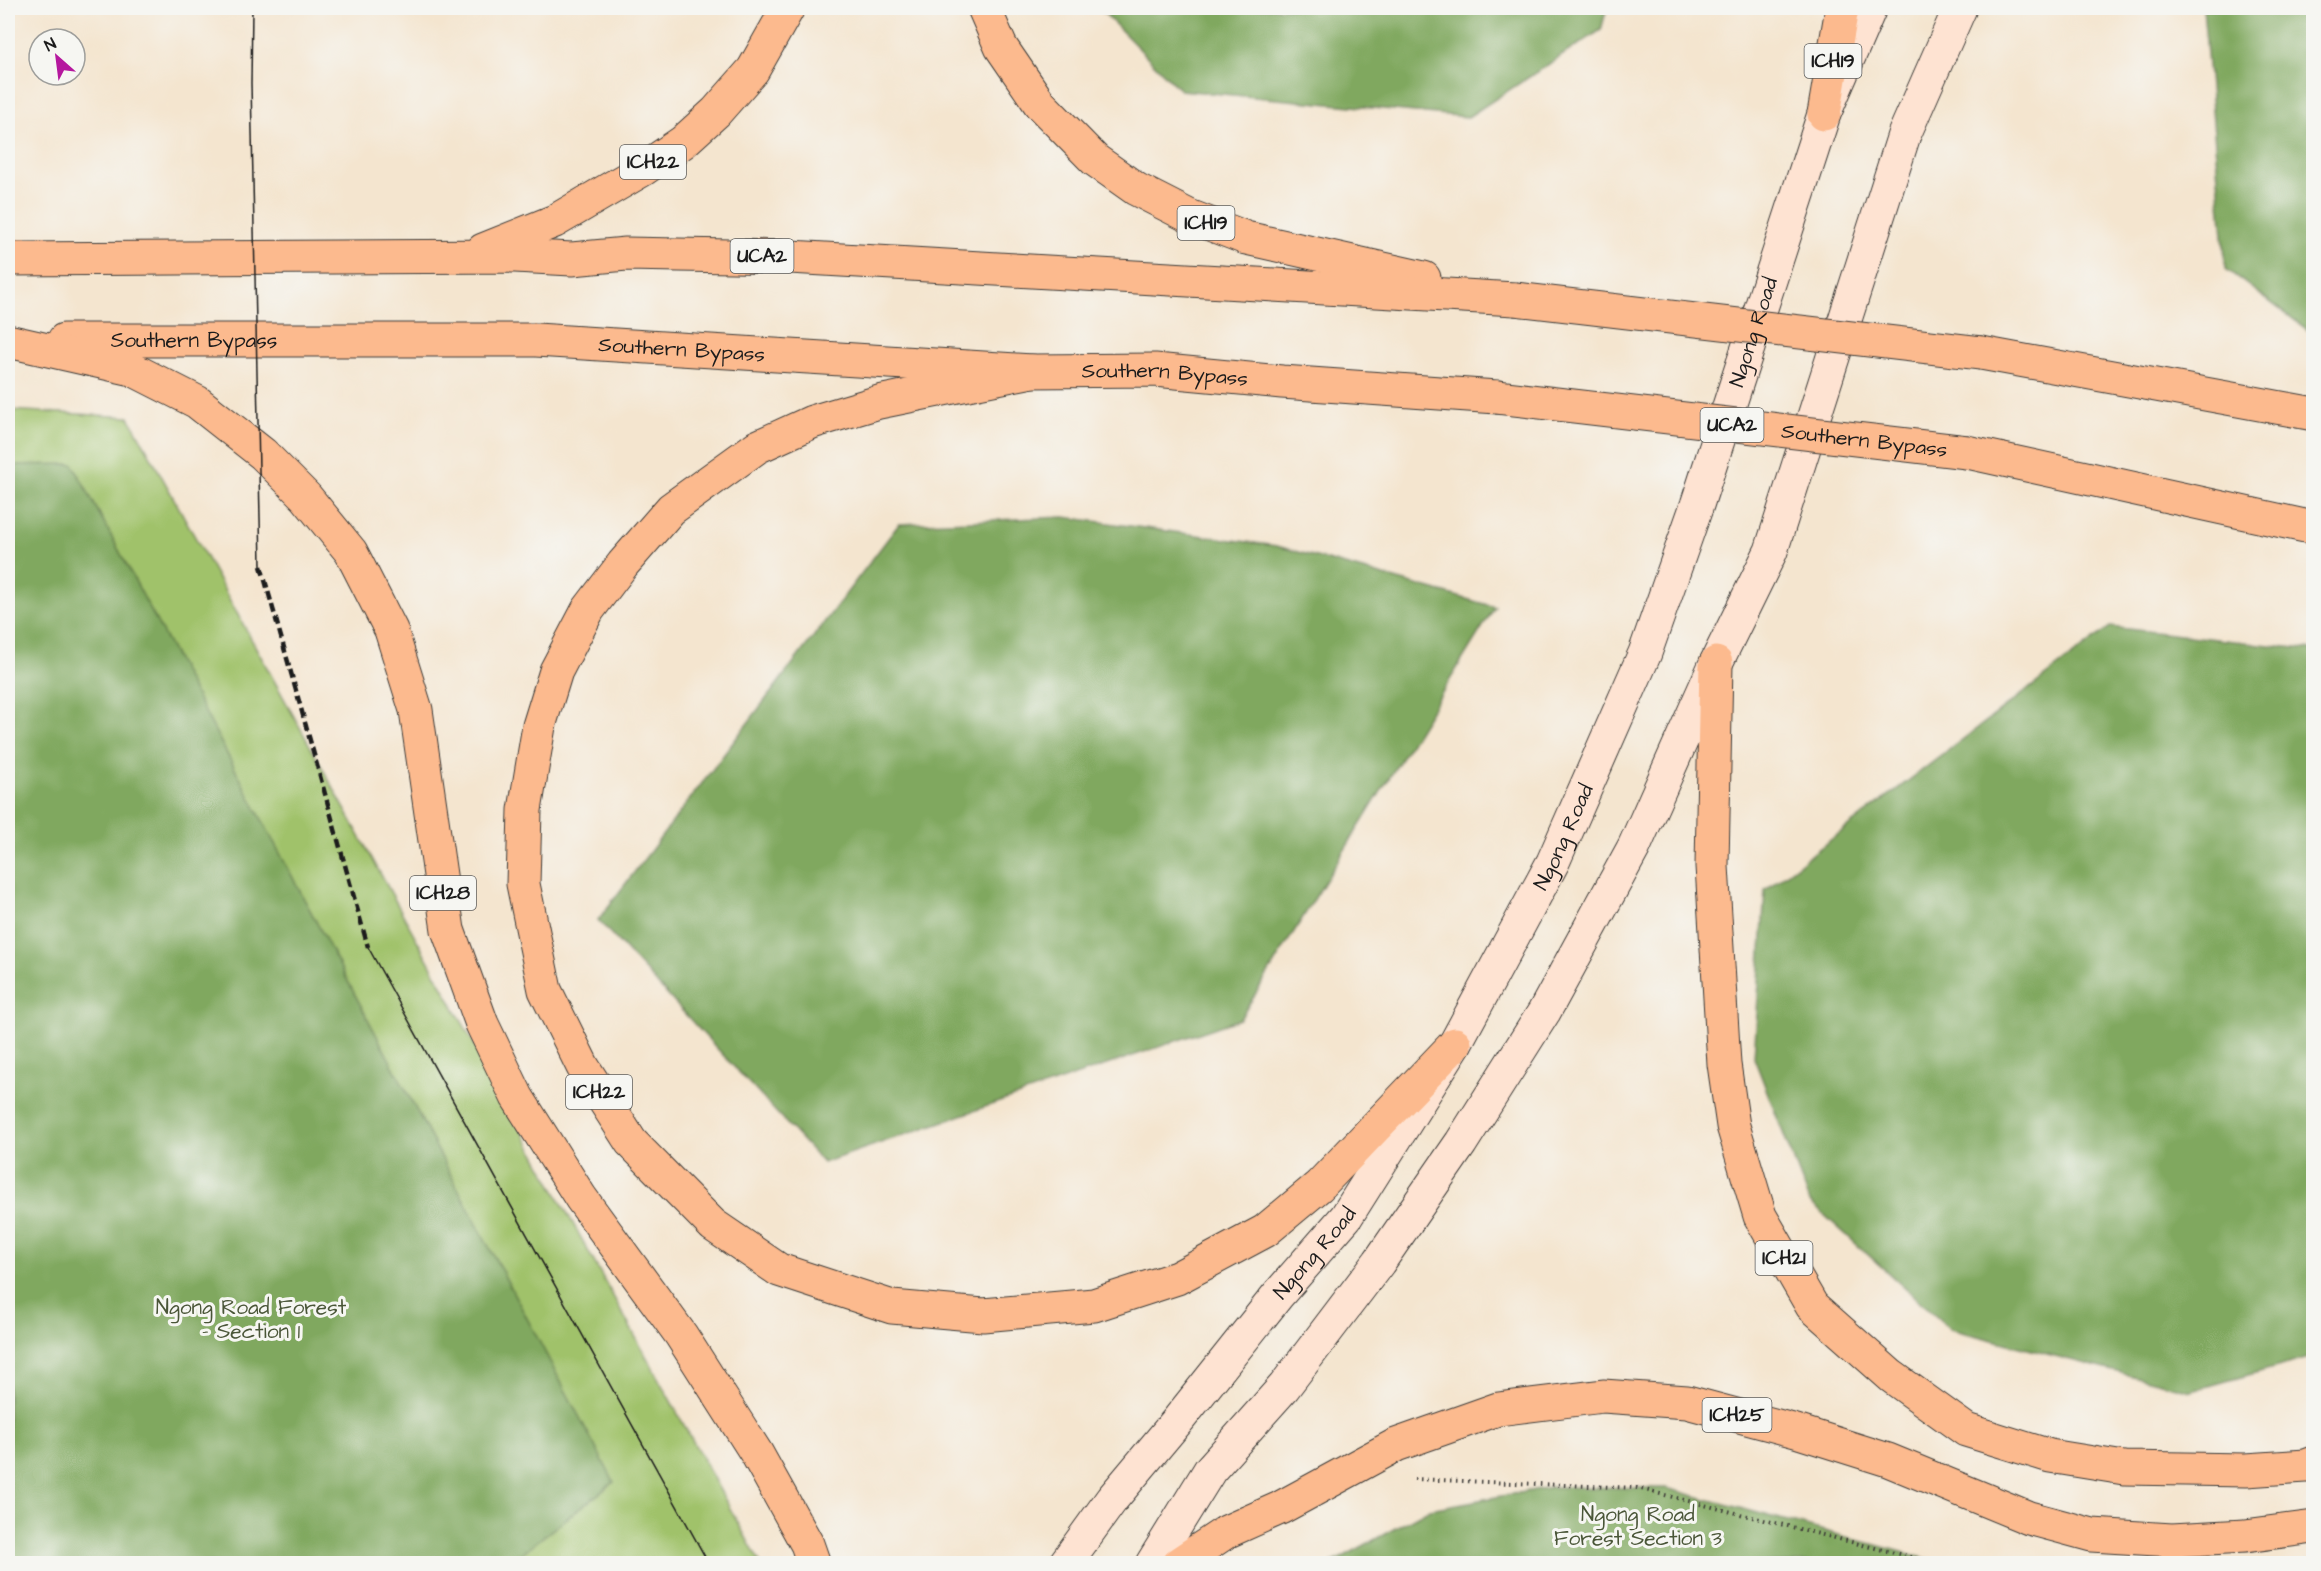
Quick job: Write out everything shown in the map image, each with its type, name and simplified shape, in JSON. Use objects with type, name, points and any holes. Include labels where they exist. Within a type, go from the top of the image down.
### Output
[{"type":"highway","name":"ICH22","points":[[467,256],[555,221],[642,170],[683,142],[716,112],[753,70],[788,8]]},
{"type":"highway","name":"ICH19","points":[[984,8],[1001,47],[1040,104],[1095,160],[1136,189],[1189,216],[1246,238],[1515,299]]},
{"type":"highway","name":"ICH19","points":[[1824,114],[1842,8]]},
{"type":"highway","name":"UCA2","points":[[8,259],[467,256],[572,259],[626,254],[790,257],[1515,299],[1981,353],[2313,414]]},
{"type":"highway","name":"Southern Bypass","points":[[8,340],[536,340],[1032,371],[1155,370],[1282,382],[1497,397],[1967,452],[2312,528]]},
{"type":"highway","name":"ICH28","points":[[8,340],[132,369],[197,402],[263,454],[306,497],[351,552],[391,630],[416,710],[448,930],[482,1024],[517,1097],[581,1198],[681,1335],[750,1444],[807,1544],[814,1563]]},
{"type":"highway","name":"ICH22","points":[[1032,371],[879,402],[812,422],[757,447],[671,509],[623,564],[588,610],[556,671],[539,726],[525,810],[523,884],[545,990],[583,1067],[631,1142],[713,1225],[779,1270],[892,1308],[983,1315],[1094,1305],[1177,1278],[1265,1231],[1319,1186],[1455,1044]]},
{"type":"highway","name":"ICH21","points":[[1716,663],[1712,866],[1724,1064],[1733,1126],[1760,1215],[1812,1306],[1892,1376],[1966,1430],[2050,1456],[2124,1468],[2246,1470],[2306,1466],[2313,1463]]},
{"type":"highway","name":"ICH25","points":[[1178,1563],[1226,1532],[1280,1508],[1396,1445],[1497,1409],[1603,1396],[1687,1402],[1796,1431],[1888,1460],[2029,1518],[2092,1535],[2172,1540],[2245,1536],[2313,1527]]},
{"type":"main road","name":"Ngong Road","points":[[1065,1563],[1112,1499],[1277,1296],[1346,1217],[1455,1044],[1553,862],[1645,653],[1697,505],[1824,114],[1870,8]]},
{"type":"main road","points":[[1152,1563],[1210,1470],[1284,1387],[1379,1262],[1461,1143],[1544,1012],[1634,847],[1716,663],[1771,550],[1904,135],[1960,8]]},
{"type":"path","points":[[1410,1479],[1637,1488],[1938,1563]]},
{"type":"green space","points":[[1099,8],[1607,8],[1601,30],[1468,117],[1180,90]]},
{"type":"green space","points":[[2203,8],[2313,8],[2313,334],[2226,269]]},
{"type":"green space","name":"Ngong Road Forest - Section 1","points":[[8,410],[129,417],[760,1563],[8,1563]]},
{"type":"green space","name":"Ngong Road Forest - Section 1","points":[[73,464],[614,1482],[509,1563],[8,1563],[8,465]]},
{"type":"green space","points":[[1064,517],[1277,546],[1495,607],[1240,1019],[823,1163],[598,920],[899,524]]},
{"type":"green space","points":[[2110,627],[2313,650],[2313,1357],[2191,1391],[1950,1329],[1810,1202],[1754,1058],[1765,890]]},
{"type":"green space","name":"Ngong Road Forest Section 3","points":[[1551,1487],[1666,1488],[1942,1563],[1332,1563],[1430,1509]]},
{"type":"tram line","points":[[252,8],[251,83],[261,566]]},
{"type":"tram line","points":[[368,947],[709,1564]]},
{"type":"railway","points":[[261,566],[368,947]]}]
